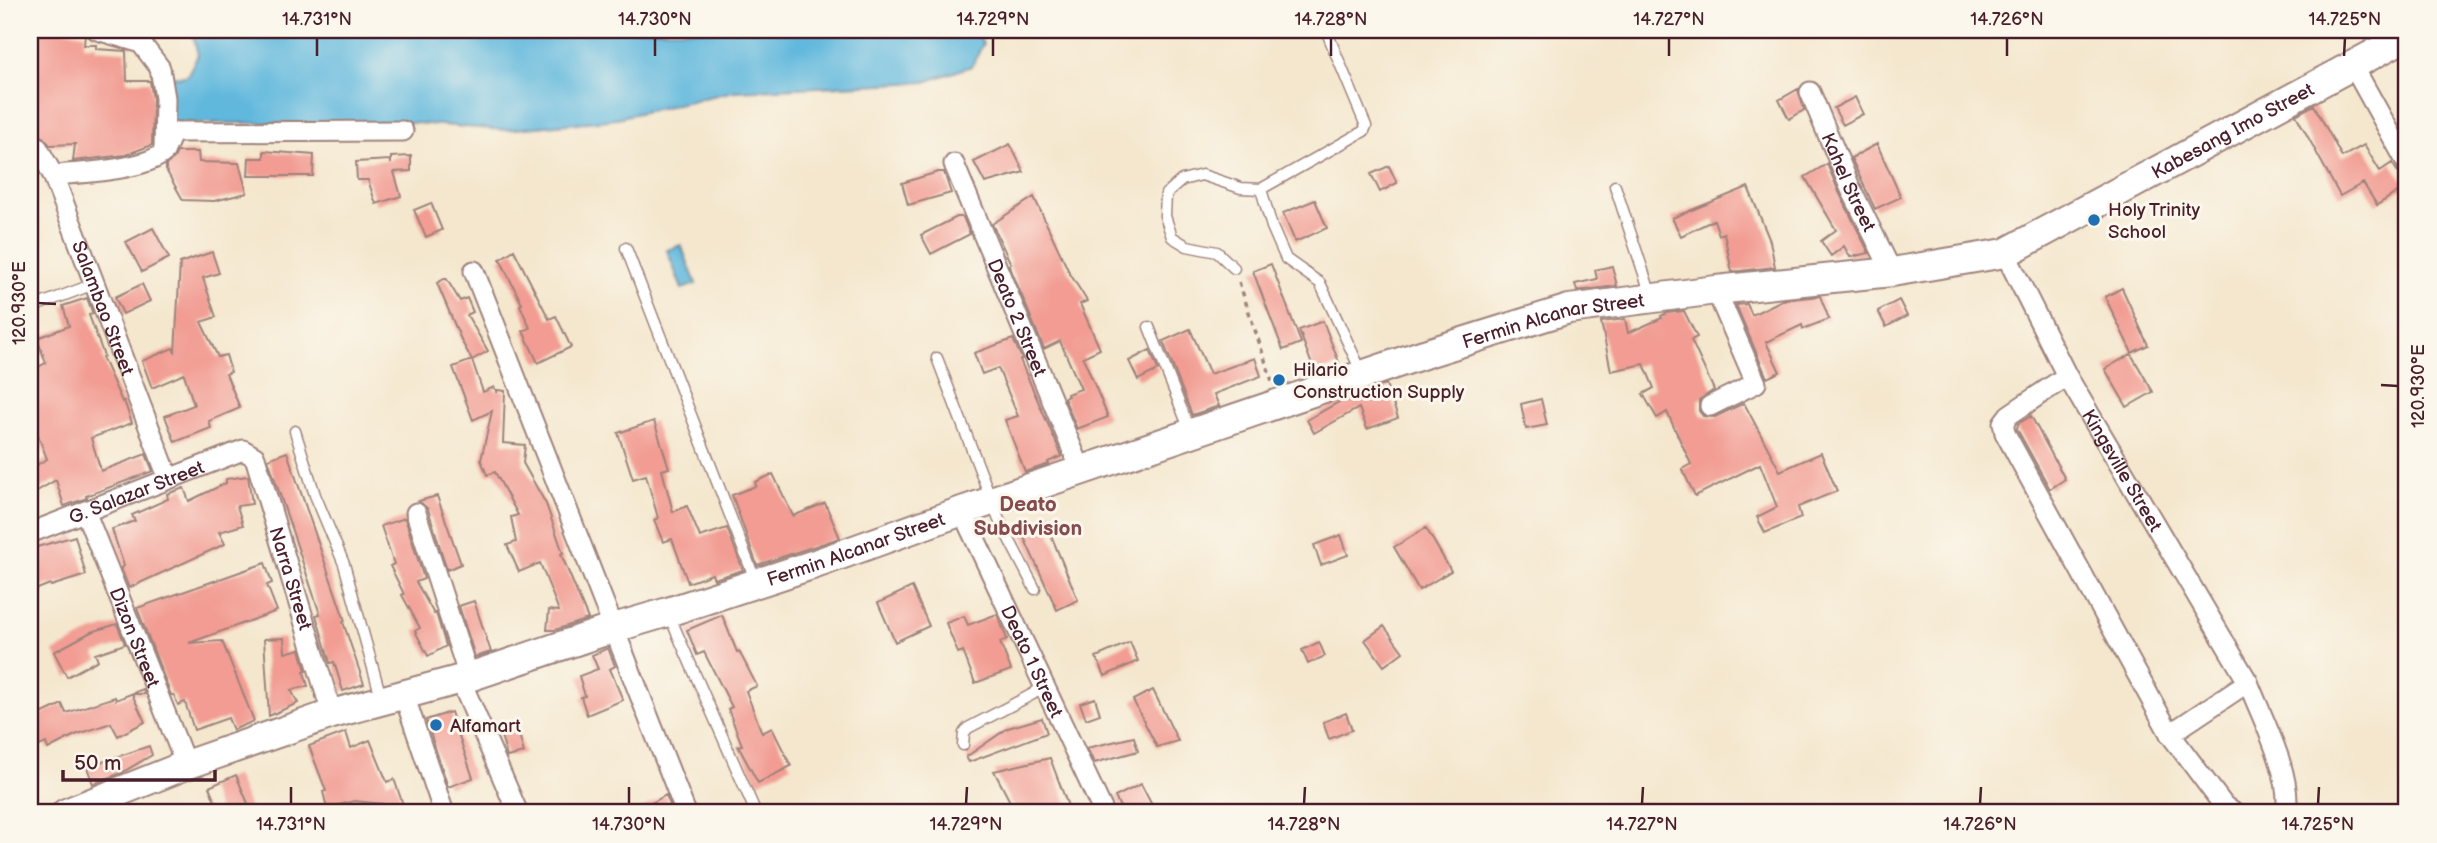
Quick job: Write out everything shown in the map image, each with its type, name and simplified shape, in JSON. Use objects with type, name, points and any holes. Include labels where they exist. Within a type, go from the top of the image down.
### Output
[{"type":"main road","name":"Kabesang Imo Street","points":[[1940,265],[2005,253],[2407,36]]},
{"type":"main road","name":"Fermin Alcanar Street","points":[[66,813],[97,807],[186,765],[332,714],[465,678],[818,563],[992,500],[1424,354],[1569,309],[1940,265]]},
{"type":"street","points":[[97,30],[135,36],[160,68],[164,98],[164,152]]},
{"type":"street","points":[[2352,64],[2407,163]]},
{"type":"street","name":"Kahel Street","points":[[1810,92],[1850,187],[1892,272]]},
{"type":"street","points":[[53,175],[139,165],[164,152],[172,134],[177,132],[403,131]]},
{"type":"street","name":"Salambao Street","points":[[30,144],[38,148],[53,175],[169,477]]},
{"type":"street","name":"Deato 2 Street","points":[[954,164],[1081,470]]},
{"type":"street","name":"Kingsville Street","points":[[2005,253],[2067,376],[2248,682],[2285,776],[2289,798],[2286,813]]},
{"type":"street","points":[[474,271],[686,813]]},
{"type":"street","points":[[1710,406],[1756,383],[1716,290]]},
{"type":"street","points":[[2067,376],[2008,415],[2003,423],[2005,433],[2170,734],[2224,806],[2234,813]]},
{"type":"street","name":"G. Salazar Street","points":[[30,533],[243,450]]},
{"type":"street","name":"Narra Street","points":[[243,450],[255,457],[332,714]]},
{"type":"street","name":"Dizon Street","points":[[85,511],[186,765]]},
{"type":"street","name":"Deato 1 Street","points":[[962,511],[1104,813]]},
{"type":"street","points":[[416,513],[465,678],[518,813]]},
{"type":"street","points":[[2170,734],[2248,682]]},
{"type":"street","points":[[393,698],[444,813]]},
{"type":"lane","points":[[1234,268],[1217,252],[1187,246],[1172,237],[1165,216],[1166,194],[1182,180],[1202,175],[1241,188],[1261,189],[1364,131],[1366,126],[1326,30]]},
{"type":"lane","points":[[1615,186],[1652,299]]},
{"type":"lane","points":[[1261,189],[1272,227],[1286,259],[1320,283],[1363,375]]},
{"type":"lane","points":[[626,248],[756,582]]},
{"type":"lane","points":[[30,308],[94,284]]},
{"type":"lane","points":[[1149,327],[1191,433]]},
{"type":"lane","points":[[937,358],[999,520],[1035,589]]},
{"type":"lane","points":[[295,432],[315,495],[344,564],[393,698]]},
{"type":"lane","points":[[668,612],[756,813]]},
{"type":"lane","points":[[963,745],[964,733],[968,728],[1044,685]]},
{"type":"path","points":[[1234,268],[1279,403]]},
{"type":"water","points":[[192,30],[976,30],[983,44],[972,66],[925,82],[734,91],[608,120],[505,130],[415,123],[170,123],[166,77],[187,76],[198,55]]},
{"type":"water","points":[[681,245],[696,284],[682,289],[667,250]]},
{"type":"building","points":[[30,30],[64,30],[85,34],[84,45],[96,45],[96,49],[126,51],[127,81],[150,81],[153,99],[152,145],[125,155],[73,161],[75,144],[50,145],[43,137],[30,132],[30,97],[35,64],[30,63]]},
{"type":"building","points":[[1798,89],[1804,110],[1789,119],[1779,100]]},
{"type":"building","points":[[1855,97],[1863,114],[1843,125],[1834,108]]},
{"type":"building","points":[[2314,105],[2342,157],[2364,145],[2380,171],[2392,163],[2407,186],[2377,205],[2363,183],[2340,196],[2296,115]]},
{"type":"building","points":[[1010,144],[1024,172],[985,183],[974,162]]},
{"type":"building","points":[[1877,144],[1901,197],[1875,209],[1851,158]]},
{"type":"building","points":[[264,151],[314,155],[313,176],[248,176],[249,158],[264,158]]},
{"type":"building","points":[[177,152],[198,152],[199,162],[239,163],[247,193],[214,201],[183,200],[166,170],[166,165]]},
{"type":"building","points":[[411,156],[411,171],[394,172],[401,196],[376,204],[368,180],[357,180],[356,162],[390,160],[391,164],[391,157]]},
{"type":"building","points":[[1827,164],[1869,253],[1850,257],[1844,246],[1831,256],[1821,241],[1836,230],[1805,177]]},
{"type":"building","points":[[1389,166],[1397,183],[1380,192],[1371,174]]},
{"type":"building","points":[[944,172],[951,193],[908,205],[902,183]]},
{"type":"building","points":[[1748,187],[1770,241],[1775,267],[1732,272],[1724,233],[1719,235],[1714,220],[1681,236],[1672,218]]},
{"type":"building","points":[[1034,197],[1069,272],[1087,301],[1080,304],[1100,349],[1083,357],[1108,417],[1077,429],[1064,398],[1067,394],[1081,389],[1060,341],[1044,349],[1009,265],[1011,264],[992,224]]},
{"type":"building","points":[[1315,200],[1327,228],[1295,242],[1283,213]]},
{"type":"building","points":[[431,203],[442,230],[426,237],[414,210]]},
{"type":"building","points":[[957,217],[963,217],[970,234],[931,254],[921,235]]},
{"type":"building","points":[[153,228],[169,258],[142,272],[126,242]]},
{"type":"building","points":[[514,250],[549,319],[556,316],[571,347],[538,363],[523,331],[530,328],[520,305],[522,304],[500,259]]},
{"type":"building","points":[[212,252],[219,273],[203,278],[216,317],[201,322],[218,357],[226,355],[231,372],[226,374],[240,408],[209,421],[211,428],[175,442],[165,416],[194,405],[184,374],[152,388],[142,361],[173,348],[175,353],[180,263]]},
{"type":"building","points":[[1271,264],[1301,343],[1283,350],[1253,271]]},
{"type":"building","points":[[1612,266],[1617,286],[1577,291],[1575,284],[1597,279],[1595,270]]},
{"type":"building","points":[[446,278],[460,301],[467,298],[473,312],[467,315],[488,351],[472,360],[437,283]]},
{"type":"building","points":[[142,284],[150,301],[123,314],[115,297]]},
{"type":"building","points":[[2122,288],[2148,345],[2132,353],[2105,297]]},
{"type":"building","points":[[1820,296],[1829,319],[1803,329],[1802,325],[1766,342],[1780,372],[1767,378],[1736,305],[1747,304],[1752,315],[1782,300]]},
{"type":"building","points":[[87,298],[93,314],[89,315],[104,356],[102,357],[132,423],[91,438],[101,471],[146,454],[153,471],[64,506],[56,480],[30,495],[30,469],[47,459],[30,414],[30,371],[46,363],[37,338],[69,326],[63,306]]},
{"type":"building","points":[[1899,300],[1907,316],[1886,327],[1878,311]]},
{"type":"building","points":[[1684,311],[1697,337],[1691,340],[1714,390],[1699,400],[1699,411],[1703,416],[1715,417],[1744,403],[1780,471],[1821,453],[1837,491],[1798,507],[1801,518],[1765,533],[1757,517],[1777,507],[1760,464],[1695,496],[1682,469],[1691,464],[1667,412],[1657,418],[1643,394],[1654,388],[1644,364],[1611,371],[1601,322],[1625,319],[1628,333],[1662,318],[1661,316],[1667,313]]},
{"type":"building","points":[[1323,321],[1340,365],[1315,373],[1299,330]]},
{"type":"building","points":[[1190,329],[1210,374],[1255,358],[1261,376],[1214,394],[1219,406],[1192,415],[1163,341]]},
{"type":"building","points":[[1013,339],[1062,456],[1048,462],[1049,464],[1025,472],[1005,420],[1018,416],[998,368],[982,374],[974,353]]},
{"type":"building","points":[[1150,350],[1158,370],[1138,380],[1129,361]]},
{"type":"building","points":[[2131,354],[2153,392],[2127,407],[2105,369]]},
{"type":"building","points":[[472,360],[483,392],[494,387],[497,392],[505,391],[503,443],[525,445],[523,463],[546,504],[563,553],[561,554],[588,619],[547,630],[549,610],[559,611],[540,563],[519,572],[507,545],[516,542],[511,517],[518,515],[495,472],[487,475],[481,460],[492,411],[473,420],[453,367]]},
{"type":"building","points":[[1386,384],[1398,418],[1367,429],[1359,408],[1314,433],[1307,420],[1346,398]]},
{"type":"building","points":[[1541,399],[1547,425],[1526,429],[1521,404]]},
{"type":"building","points":[[2031,416],[2065,479],[2050,489],[2017,429],[2018,424]]},
{"type":"building","points":[[654,421],[669,468],[662,470],[673,512],[687,506],[700,537],[727,528],[743,570],[714,579],[712,574],[688,583],[672,539],[663,542],[654,520],[658,518],[646,475],[633,479],[618,433]]},
{"type":"building","points":[[287,452],[364,684],[343,691],[334,662],[330,663],[316,615],[320,614],[268,459]]},
{"type":"building","points":[[773,474],[793,516],[825,503],[840,538],[757,565],[732,495],[756,486],[755,482]]},
{"type":"building","points":[[248,476],[252,504],[237,506],[243,525],[219,532],[225,544],[129,588],[121,568],[124,566],[112,529],[135,521],[132,515],[168,499],[167,494],[184,488],[189,501],[226,483],[226,479]]},
{"type":"building","points":[[437,496],[461,564],[447,570],[428,509],[419,501]]},
{"type":"building","points":[[405,518],[424,579],[416,582],[434,614],[436,613],[446,646],[428,656],[415,631],[420,628],[390,566],[394,564],[381,526]]},
{"type":"building","points":[[1045,521],[1078,600],[1057,610],[1021,531]]},
{"type":"building","points":[[1426,528],[1451,571],[1419,590],[1394,547]]},
{"type":"building","points":[[1341,535],[1348,555],[1321,565],[1314,545]]},
{"type":"building","points":[[75,536],[86,575],[30,592],[30,549]]},
{"type":"building","points":[[265,563],[272,583],[267,585],[277,611],[189,643],[222,641],[254,721],[233,730],[228,718],[194,730],[185,702],[178,705],[174,695],[171,695],[137,608]]},
{"type":"building","points":[[912,587],[929,626],[895,642],[878,603]]},
{"type":"building","points":[[474,601],[491,652],[475,657],[459,606]]},
{"type":"building","points":[[997,614],[1007,639],[1000,642],[1011,670],[975,683],[963,651],[958,653],[946,623],[964,616],[968,625]]},
{"type":"building","points":[[722,615],[737,652],[739,651],[757,686],[746,691],[762,733],[772,728],[791,766],[758,783],[738,746],[742,745],[728,709],[732,707],[704,652],[697,655],[687,630]]},
{"type":"building","points":[[117,624],[125,644],[95,654],[98,660],[67,677],[54,652],[91,632]]},
{"type":"building","points":[[1384,626],[1403,652],[1384,666],[1365,640]]},
{"type":"building","points":[[284,638],[285,653],[300,649],[308,686],[291,690],[298,703],[269,716],[264,639]]},
{"type":"building","points":[[1130,642],[1138,661],[1105,676],[1096,657]]},
{"type":"building","points":[[1319,642],[1325,656],[1308,664],[1302,650]]},
{"type":"building","points":[[608,648],[615,666],[610,669],[623,700],[587,715],[581,697],[585,696],[579,676],[598,669],[592,655]]},
{"type":"building","points":[[143,689],[145,694],[132,694],[145,722],[118,736],[111,723],[75,735],[48,749],[46,743],[30,750],[30,719],[62,704],[66,713],[115,697],[116,700]]},
{"type":"building","points":[[1153,690],[1178,741],[1157,747],[1133,700]]},
{"type":"building","points":[[1095,698],[1100,714],[1086,719],[1080,703]]},
{"type":"building","points":[[451,712],[473,778],[448,787],[426,720]]},
{"type":"building","points":[[1346,713],[1352,730],[1329,739],[1323,722]]},
{"type":"building","points":[[1042,718],[1047,733],[969,762],[966,757],[1008,728]]},
{"type":"building","points":[[516,723],[524,753],[507,757],[499,728]]},
{"type":"building","points":[[346,732],[351,748],[370,740],[387,782],[394,779],[406,813],[386,813],[383,804],[354,801],[327,808],[323,792],[326,791],[309,746]]},
{"type":"building","points":[[1134,737],[1138,751],[1094,763],[1087,748]]},
{"type":"building","points":[[149,746],[152,755],[121,773],[93,784],[87,767]]},
{"type":"building","points":[[1050,758],[1068,806],[1060,813],[1016,813],[994,771]]},
{"type":"building","points":[[236,775],[252,813],[220,813],[209,787]]},
{"type":"building","points":[[1141,784],[1156,813],[1123,813],[1115,797]]},
{"type":"building","points":[[666,795],[673,813],[634,813]]},
{"type":"place","name":"Holy Trinity School","points":[[2094,220]]},
{"type":"place","name":"Hilario Construction Supply","points":[[1279,380]]},
{"type":"place","name":"Alfamart","points":[[436,725]]},
{"type":"district","name":"Deato Subdivision","points":[[1028,516]]}]
